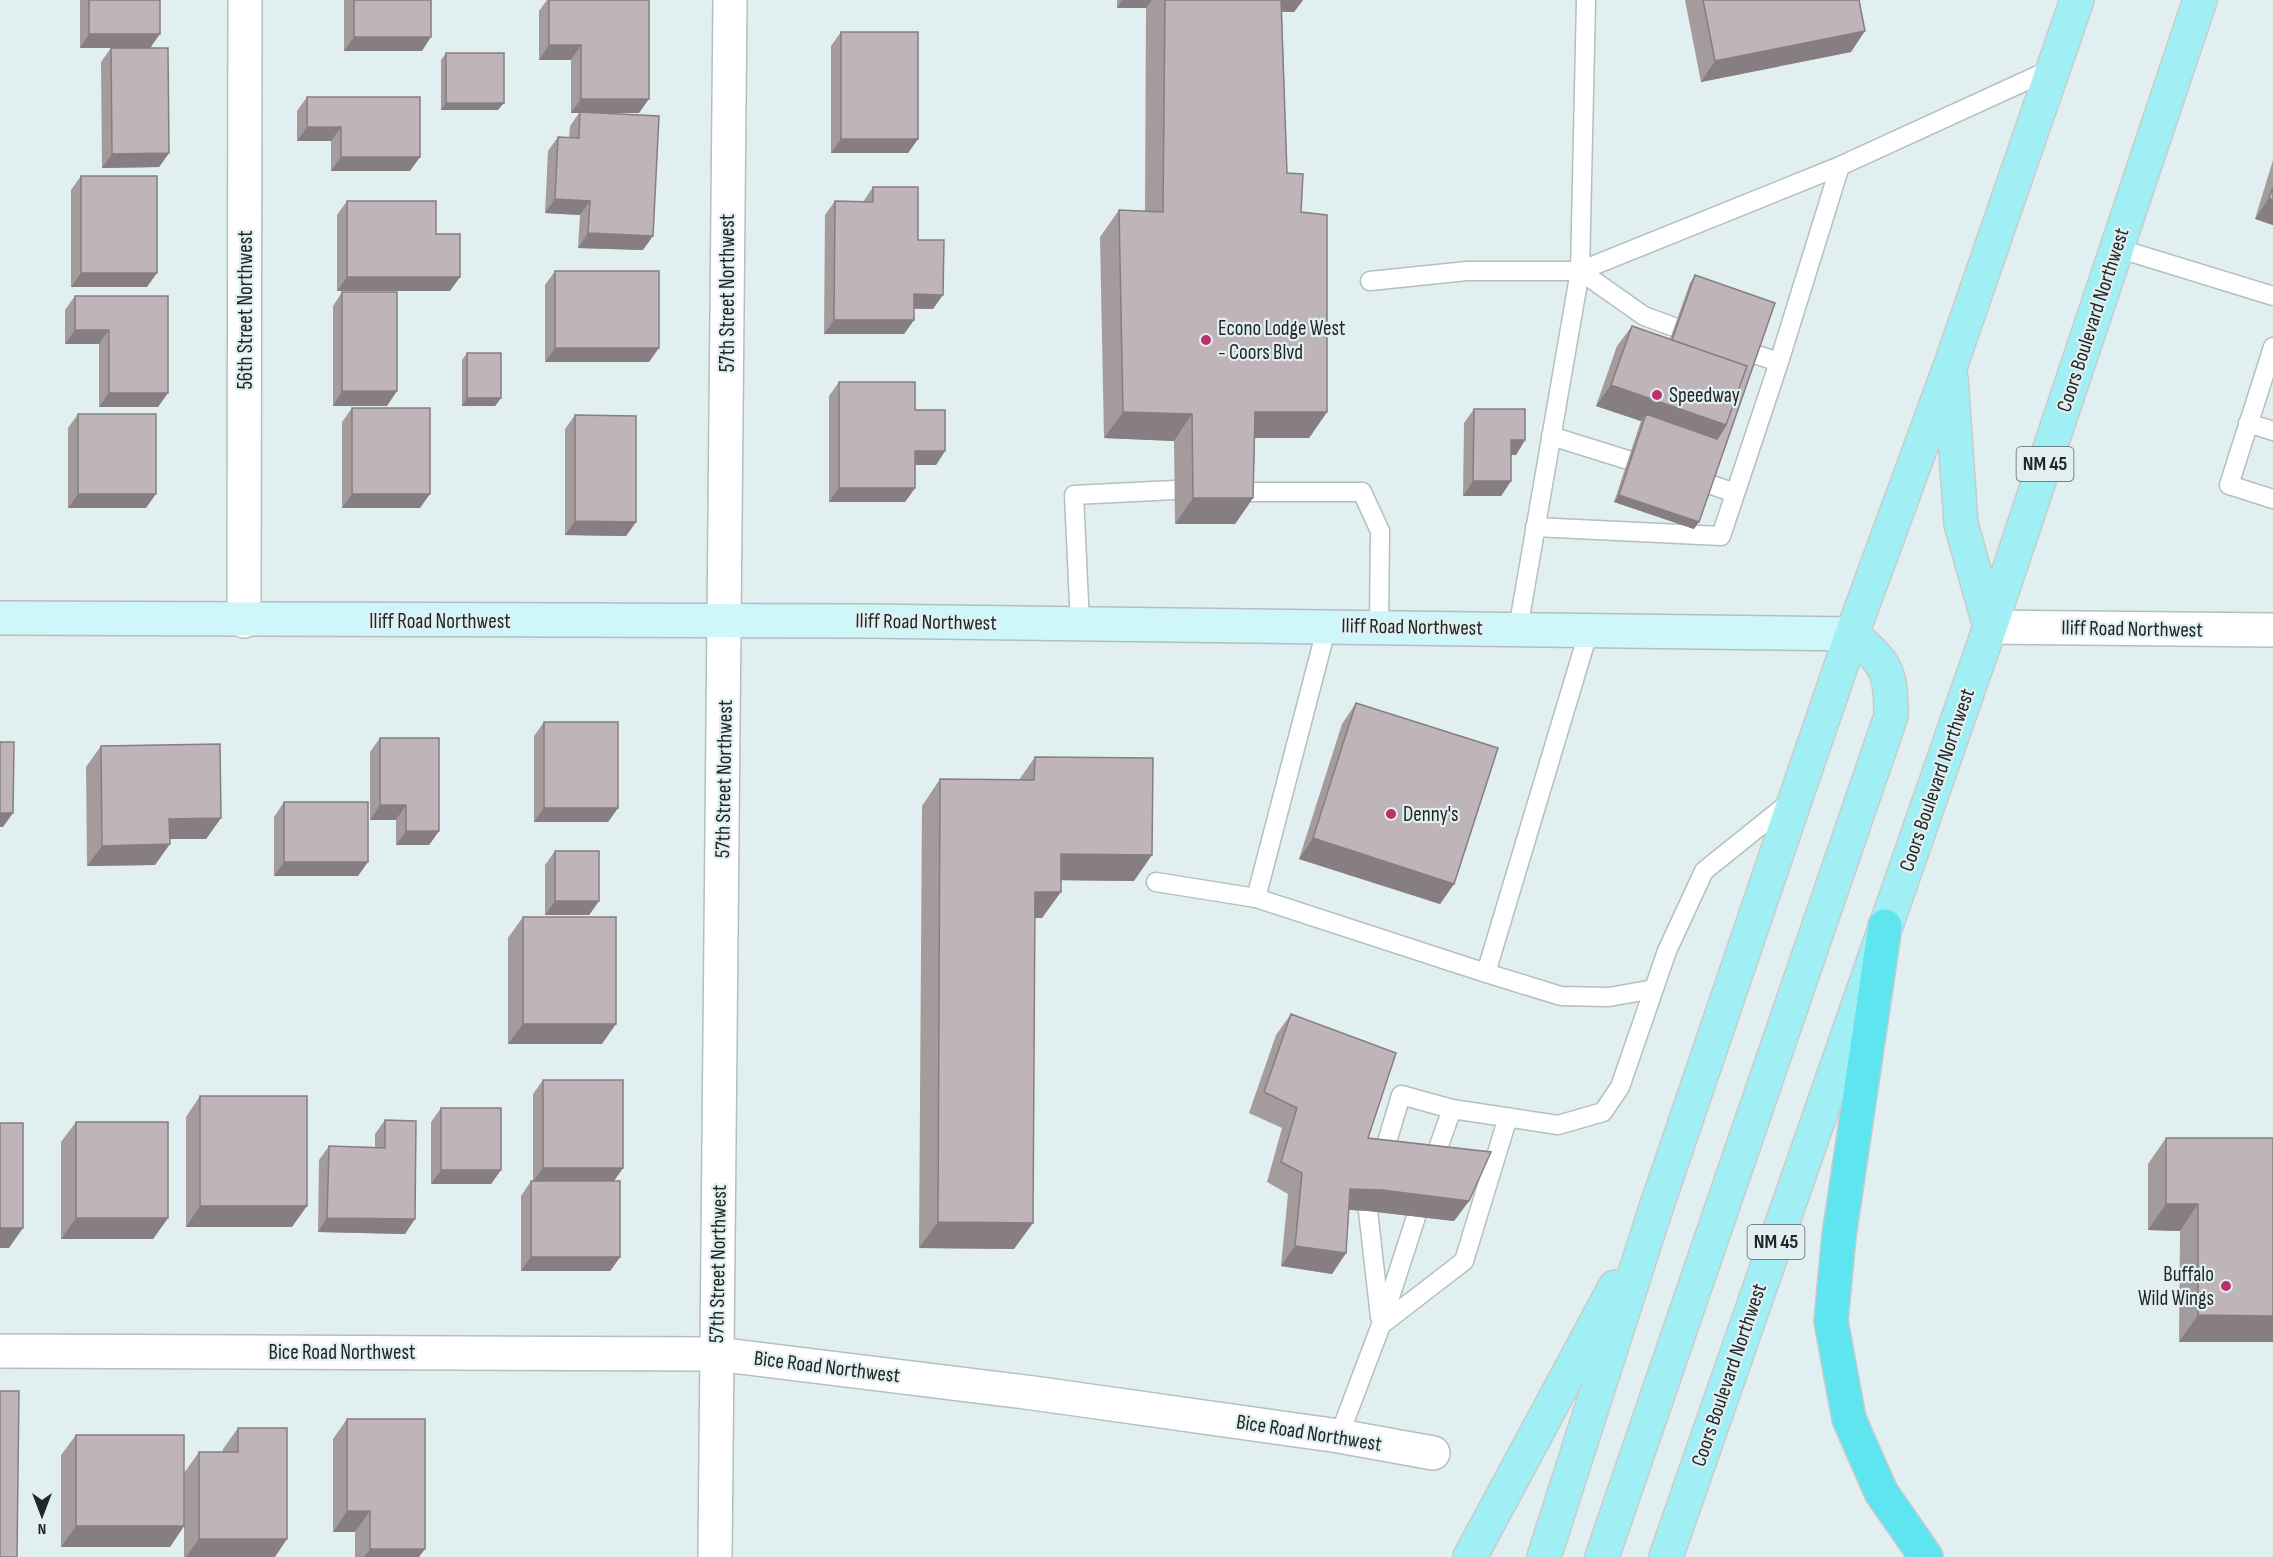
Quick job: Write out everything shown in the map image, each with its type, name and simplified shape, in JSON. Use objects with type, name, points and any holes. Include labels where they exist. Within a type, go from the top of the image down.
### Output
[{"type":"highway","points":[[1885,926],[1839,1236],[1831,1321],[1849,1419],[1881,1492],[1926,1557]]},
{"type":"main road","points":[[1544,1557],[1655,1211],[1796,797],[1852,634],[1950,367],[2077,0]]},
{"type":"main road","name":"Coors Boulevard Northwest","points":[[1666,1557],[1990,627],[2200,0]]},
{"type":"main road","points":[[1950,367],[1961,524],[1990,627]]},
{"type":"main road","name":"Iliff Road Northwest","points":[[0,618],[1378,626],[1852,634]]},
{"type":"main road","points":[[1602,1557],[1891,716],[1891,686],[1882,662],[1852,634]]},
{"type":"main road","points":[[1470,1557],[1655,1211]]},
{"type":"street","name":"56th Street Northwest","points":[[244,621],[245,0]]},
{"type":"street","name":"57th Street Northwest","points":[[716,1557],[716,1353],[730,0]]},
{"type":"street","name":"Iliff Road Northwest","points":[[1990,627],[2273,630]]},
{"type":"street","name":"Bice Road Northwest","points":[[0,1351],[716,1353],[1033,1393],[1340,1436],[1433,1453]]},
{"type":"lane","points":[[1518,629],[1580,271],[1586,0]]},
{"type":"lane","points":[[1370,281],[1467,271],[1580,271],[1840,166],[2054,68]]},
{"type":"lane","points":[[1535,527],[1720,536],[1779,362],[1840,166]]},
{"type":"lane","points":[[2117,248],[2273,296]]},
{"type":"lane","points":[[1580,271],[1644,316],[1674,327]]},
{"type":"lane","points":[[2273,347],[2269,373],[2248,423],[2229,485],[2273,499]]},
{"type":"lane","points":[[1754,354],[1779,362]]},
{"type":"lane","points":[[2248,423],[2273,431]]},
{"type":"lane","points":[[1551,436],[1628,460]]},
{"type":"lane","points":[[1709,484],[1735,493]]},
{"type":"lane","points":[[1080,624],[1074,495],[1174,490]]},
{"type":"lane","points":[[1235,492],[1362,492],[1380,531],[1378,626]]},
{"type":"lane","points":[[1256,898],[1328,626]]},
{"type":"lane","points":[[1486,973],[1589,630]]},
{"type":"lane","points":[[1381,1162],[1401,1095],[1452,1109],[1558,1125],[1603,1112],[1620,1087],[1667,951],[1704,871],[1796,797]]},
{"type":"lane","points":[[1156,882],[1256,898],[1561,996],[1609,997],[1654,989]]},
{"type":"lane","points":[[1431,1168],[1452,1109]]},
{"type":"lane","points":[[1381,1325],[1464,1261],[1508,1117]]},
{"type":"lane","points":[[1368,1211],[1381,1325]]},
{"type":"lane","points":[[1340,1436],[1381,1325],[1416,1217]]},
{"type":"building","points":[[89,0],[160,0],[160,34],[89,34]]},
{"type":"building","points":[[354,0],[431,0],[431,37],[354,37]]},
{"type":"building","points":[[549,0],[649,0],[649,99],[581,99],[581,45],[549,45]]},
{"type":"building","name":"Econo Lodge West - Coors Blvd","points":[[1165,0],[1281,0],[1287,173],[1303,174],[1301,212],[1327,215],[1327,412],[1255,412],[1253,498],[1193,498],[1192,414],[1123,412],[1119,210],[1163,212]]},
{"type":"building","points":[[1703,0],[1859,0],[1865,31],[1715,61]]},
{"type":"building","points":[[841,32],[918,32],[918,139],[841,139]]},
{"type":"building","points":[[111,48],[168,48],[169,153],[112,154]]},
{"type":"building","points":[[446,53],[504,53],[504,103],[446,103]]},
{"type":"building","points":[[307,97],[420,97],[420,157],[341,157],[341,127],[307,127]]},
{"type":"building","points":[[580,112],[659,116],[653,236],[588,233],[590,201],[555,199],[558,137],[579,138]]},
{"type":"building","points":[[81,176],[157,176],[157,273],[81,273]]},
{"type":"building","points":[[873,187],[918,187],[918,240],[944,240],[943,295],[914,294],[914,320],[834,320],[835,201],[873,202]]},
{"type":"building","points":[[2273,187],[2273,200],[2269,198]]},
{"type":"building","points":[[347,201],[436,201],[436,234],[460,234],[460,277],[347,277]]},
{"type":"building","points":[[555,271],[659,271],[659,348],[555,348]]},
{"type":"building","points":[[1695,275],[1775,303],[1699,522],[1619,495],[1646,414],[1717,439],[1726,425],[1747,366],[1672,340]]},
{"type":"building","points":[[342,292],[397,292],[397,391],[342,391]]},
{"type":"building","points":[[75,296],[168,296],[168,393],[109,393],[109,330],[75,330]]},
{"type":"building","points":[[1632,326],[1747,366],[1726,425],[1611,385]]},
{"type":"building","points":[[467,353],[501,353],[501,398],[467,398]]},
{"type":"building","points":[[839,382],[915,382],[915,410],[945,410],[945,451],[915,451],[915,488],[839,488]]},
{"type":"building","points":[[352,408],[430,408],[430,494],[352,494]]},
{"type":"building","points":[[1474,409],[1525,409],[1525,440],[1511,440],[1511,481],[1473,481]]},
{"type":"building","points":[[78,414],[156,414],[156,494],[78,494]]},
{"type":"building","points":[[575,415],[636,416],[636,522],[575,521]]},
{"type":"building","name":"Denny's","points":[[1356,703],[1498,748],[1454,884],[1313,838]]},
{"type":"building","points":[[544,722],[618,722],[618,808],[544,808]]},
{"type":"building","points":[[380,738],[439,738],[439,831],[406,831],[406,805],[380,805]]},
{"type":"building","points":[[0,742],[14,742],[13,813],[0,813]]},
{"type":"building","points":[[220,744],[221,818],[169,819],[170,844],[102,846],[101,746]]},
{"type":"building","points":[[1035,757],[1153,758],[1152,855],[1061,854],[1061,892],[1035,892],[1033,1223],[938,1222],[940,779],[1034,780]]},
{"type":"building","points":[[284,802],[368,802],[368,862],[284,862]]},
{"type":"building","points":[[555,851],[599,851],[599,901],[555,901]]},
{"type":"building","points":[[523,917],[616,917],[616,1024],[523,1024]]},
{"type":"building","points":[[1291,1014],[1396,1053],[1368,1138],[1491,1152],[1469,1201],[1382,1190],[1350,1189],[1346,1253],[1295,1246],[1302,1173],[1281,1162],[1297,1108],[1264,1092]]},
{"type":"building","points":[[543,1080],[623,1080],[623,1168],[543,1168]]},
{"type":"building","points":[[200,1096],[307,1096],[307,1206],[200,1206]]},
{"type":"building","points":[[441,1108],[501,1108],[501,1170],[441,1170]]},
{"type":"building","points":[[385,1120],[416,1121],[415,1219],[327,1218],[329,1146],[385,1148]]},
{"type":"building","points":[[76,1122],[168,1122],[168,1218],[76,1218]]},
{"type":"building","points":[[0,1123],[23,1123],[23,1228],[0,1228]]},
{"type":"building","name":"Buffalo Wild Wings","points":[[2166,1138],[2273,1138],[2273,1316],[2198,1315],[2198,1204],[2166,1204]]},
{"type":"building","points":[[531,1181],[620,1181],[620,1257],[531,1257]]},
{"type":"building","points":[[0,1391],[19,1391],[17,1557],[0,1557]]},
{"type":"building","points":[[347,1419],[425,1419],[425,1549],[370,1549],[370,1511],[347,1511]]},
{"type":"building","points":[[238,1428],[287,1428],[287,1539],[199,1539],[199,1452],[238,1452]]},
{"type":"building","points":[[76,1435],[184,1435],[184,1526],[76,1526]]},
{"type":"place","name":"Econo Lodge West - Coors Blvd","points":[[1206,340]]},
{"type":"place","name":"Speedway","points":[[1657,395]]},
{"type":"place","name":"Denny's","points":[[1391,814]]},
{"type":"place","name":"Buffalo Wild Wings","points":[[2226,1286]]}]
